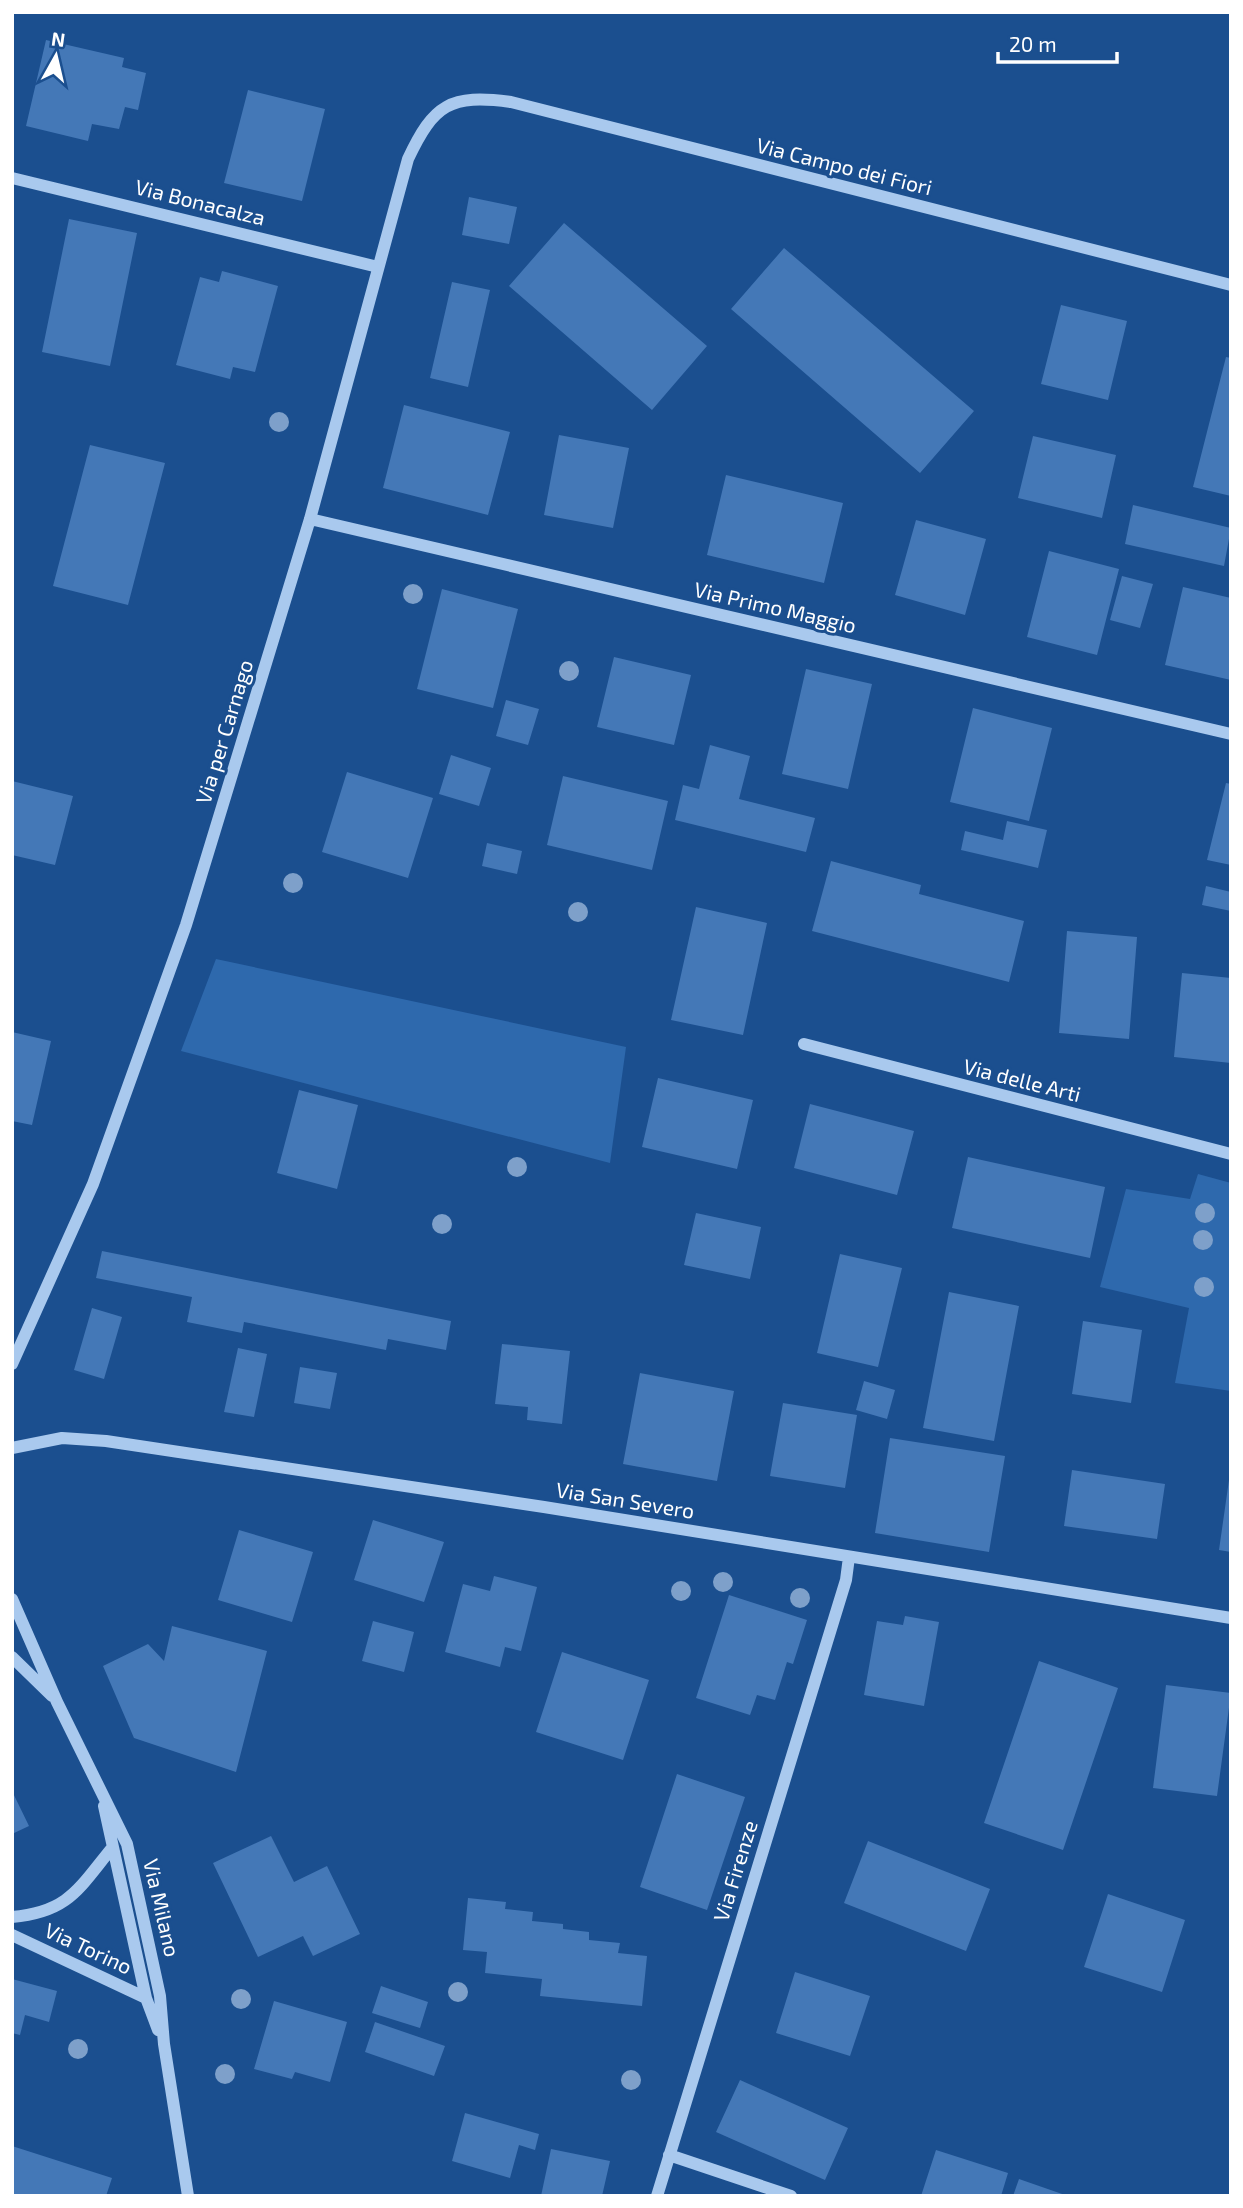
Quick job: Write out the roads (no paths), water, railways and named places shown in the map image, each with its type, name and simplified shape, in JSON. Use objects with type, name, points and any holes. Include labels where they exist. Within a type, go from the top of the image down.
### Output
[{"type":"street","name":"Via Campo dei Fiori","points":[[446,105],[478,98],[511,102],[1231,285]]},
{"type":"street","name":"Via per Carnago","points":[[12,1364],[93,1184],[142,1055],[186,925],[310,519],[408,159],[422,129],[446,105]]},
{"type":"street","name":"Via Bonacalza","points":[[12,178],[378,267]]},
{"type":"street","name":"Via Primo Maggio","points":[[310,519],[1231,734]]},
{"type":"street","name":"Via delle Arti","points":[[804,1044],[1231,1154]]},
{"type":"street","name":"Via San Severo","points":[[12,1448],[62,1438],[106,1441],[1231,1618]]},
{"type":"street","name":"Via Firenze","points":[[657,2196],[846,1580],[849,1557]]},
{"type":"street","name":"Via Milano","points":[[12,1599],[57,1702],[127,1844],[146,1920],[160,1996],[164,2044],[188,2196]]},
{"type":"street","name":"Via Milano","points":[[12,1657],[57,1702]]},
{"type":"street","name":"Via Milano","points":[[100,1786],[146,1998],[164,2044]]},
{"type":"street","name":"Via Torino","points":[[12,1917],[29,1915],[69,1901],[112,1848]]},
{"type":"street","name":"Via Torino","points":[[12,1935],[146,1998]]},
{"type":"street","points":[[669,2155],[791,2196]]}]
